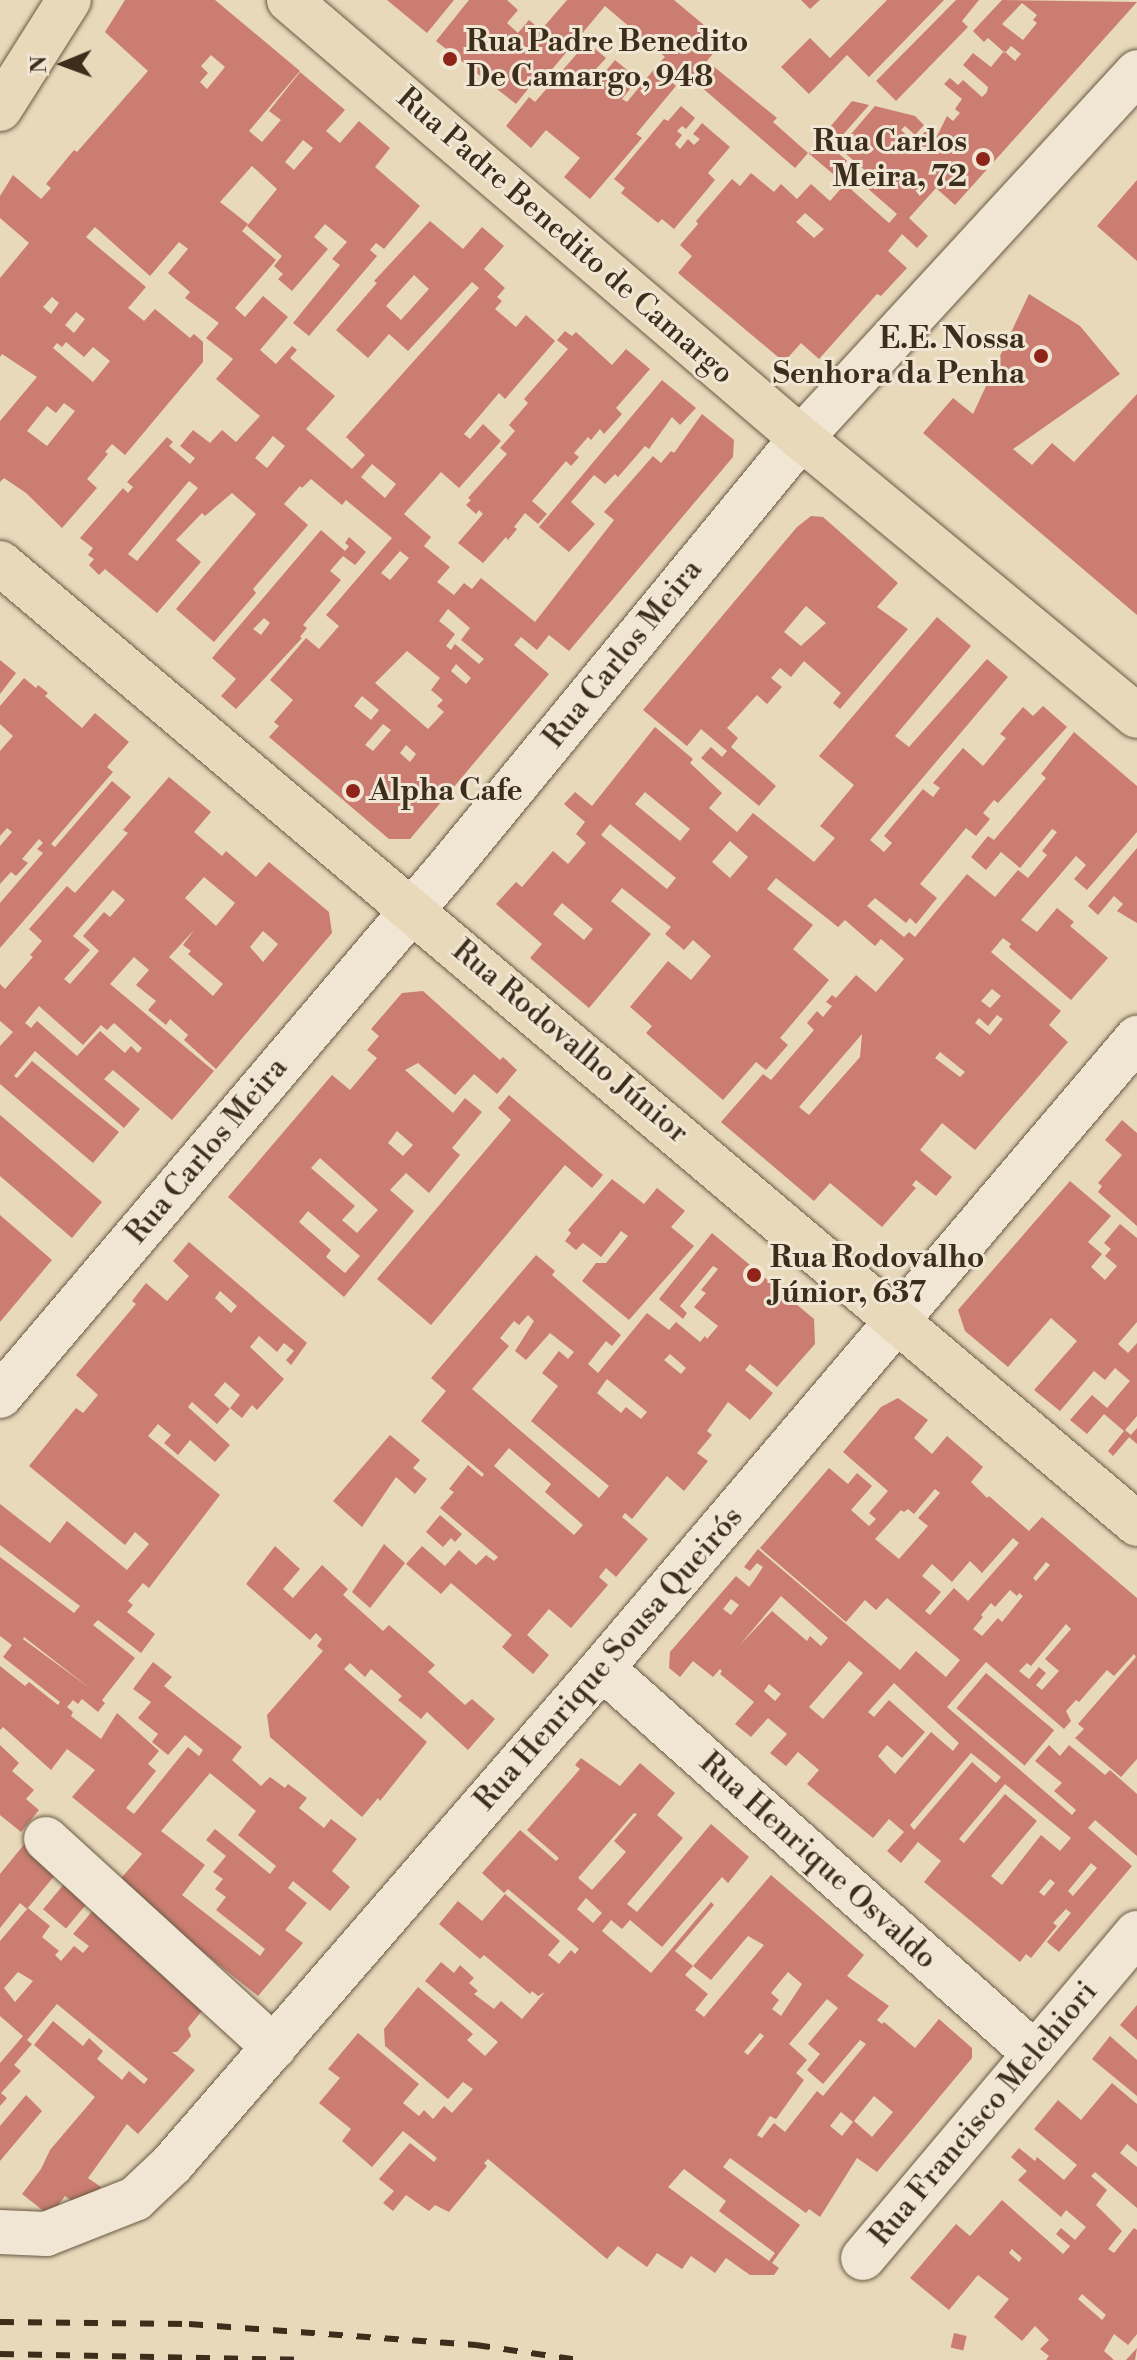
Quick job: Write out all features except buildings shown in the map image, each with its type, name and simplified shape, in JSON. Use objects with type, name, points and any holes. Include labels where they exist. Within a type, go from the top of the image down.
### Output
[{"type":"main road","points":[[0,109],[46,21],[69,0]]},
{"type":"main road","name":"Rua Padre Benedito de Camargo","points":[[289,0],[801,438],[1137,716]]},
{"type":"main road","name":"Rua Rodovalho Júnior","points":[[0,563],[900,1320],[1137,1524]]},
{"type":"street","name":"Rua Carlos Meira","points":[[0,1396],[412,909],[801,438],[1137,72]]},
{"type":"street","name":"Rua Henrique Sousa Queirós","points":[[0,2232],[46,2234],[135,2199],[172,2164],[602,1668],[1137,1038]]},
{"type":"street","name":"Rua Henrique Osvaldo","points":[[602,1668],[1035,2054]]},
{"type":"street","points":[[46,1839],[274,2047]]},
{"type":"street","name":"Rua Francisco Melchiori","points":[[863,2258],[1137,1933]]},
{"type":"railway","points":[[0,2322],[189,2324],[476,2345],[579,2360]]},
{"type":"railway","points":[[0,2354],[305,2360]]},
{"type":"place","name":"Rua Padre Benedito De Camargo, 948","points":[[450,59]]},
{"type":"place","name":"Rua Carlos Meira, 72","points":[[983,159]]},
{"type":"place","name":"E.E. Nossa Senhora da Penha","points":[[1041,356]]},
{"type":"place","name":"Alpha Cafe","points":[[353,791]]},
{"type":"place","name":"Rua Rodovalho Júnior, 637","points":[[754,1275]]}]
